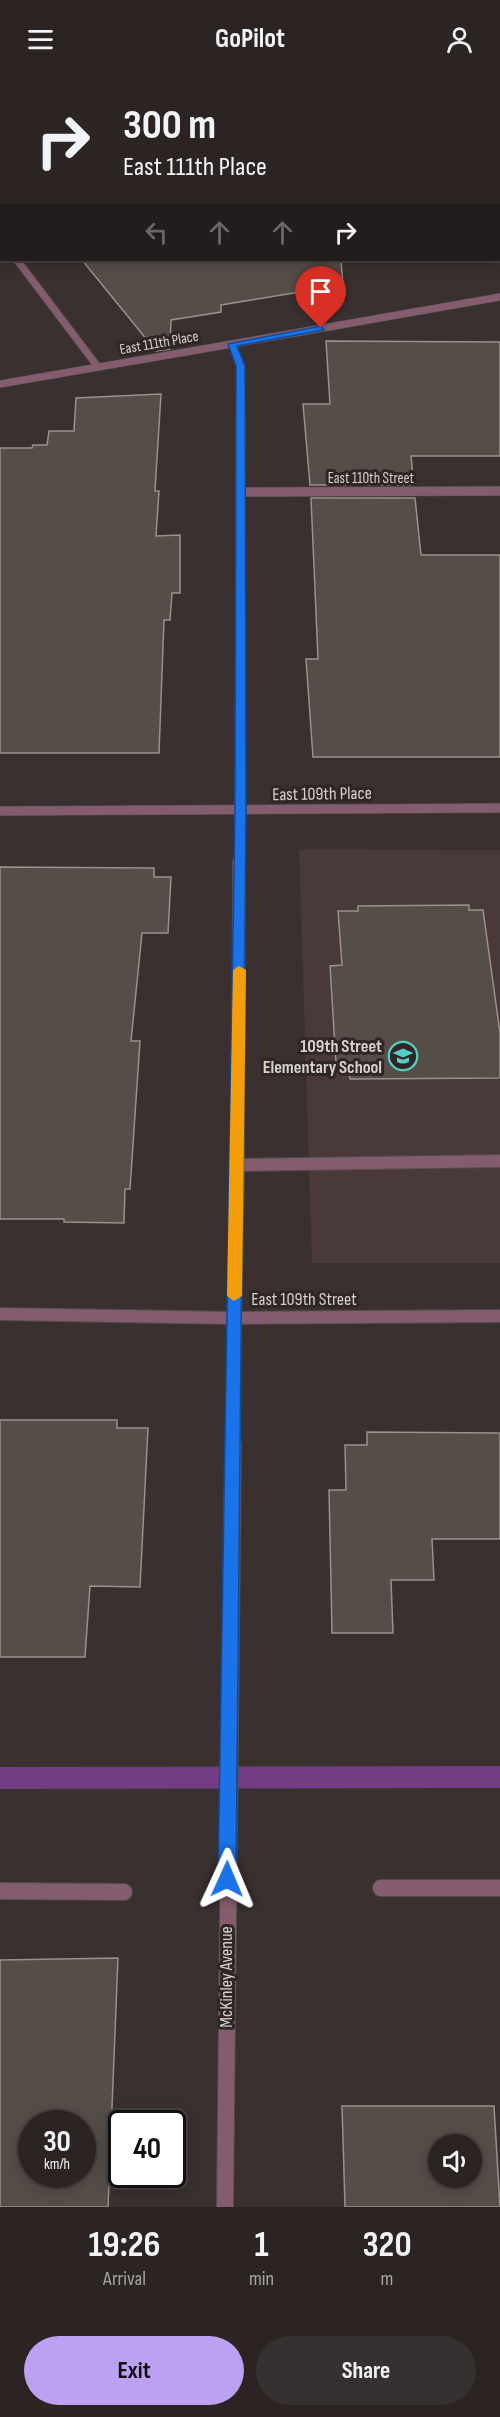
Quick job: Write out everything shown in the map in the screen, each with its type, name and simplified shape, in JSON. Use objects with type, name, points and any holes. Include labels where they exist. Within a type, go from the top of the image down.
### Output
[{"type":"street","points":[[18,261],[98,367]]},
{"type":"street","name":"East 111th Place","points":[[0,384],[500,297]]},
{"type":"street","name":"McKinley Avenue","points":[[225,2207],[226,1926],[241,811],[241,366],[232,344]]},
{"type":"street","name":"East 110th Street","points":[[241,492],[500,491]]},
{"type":"street","name":"East 109th Place","points":[[0,811],[500,808]]},
{"type":"street","points":[[238,1165],[500,1161]]},
{"type":"street","name":"East 109th Street","points":[[0,1314],[234,1318],[500,1316]]},
{"type":"street","points":[[381,1888],[500,1888]]},
{"type":"street","points":[[0,1891],[124,1892]]},
{"type":"shaded area","name":"109th Street Elementary School","points":[[299,849],[500,850],[500,1263],[312,1263]]},
{"type":"building","points":[[83,261],[341,261],[343,285],[221,305],[221,312],[171,320],[170,349],[156,351]]},
{"type":"building","points":[[326,341],[500,342],[500,456],[411,456],[414,485],[310,485],[303,404],[330,404]]},
{"type":"building","points":[[161,394],[155,491],[159,491],[156,536],[180,535],[180,593],[172,593],[170,620],[164,620],[159,753],[0,753],[0,448],[32,448],[33,445],[47,445],[49,431],[74,431],[76,398]]},
{"type":"building","points":[[311,498],[415,498],[421,555],[500,555],[500,757],[313,757],[306,659],[318,659]]},
{"type":"building","points":[[0,867],[154,868],[154,877],[171,877],[168,933],[142,933],[131,1041],[140,1041],[130,1189],[125,1189],[124,1223],[64,1222],[64,1219],[0,1219]]},
{"type":"building","points":[[469,905],[469,910],[483,910],[500,1033],[500,1078],[350,1079],[348,1063],[336,1063],[330,966],[342,965],[338,911],[358,911],[358,906]]},
{"type":"building","points":[[0,1420],[117,1420],[117,1428],[148,1428],[140,1587],[90,1586],[85,1657],[0,1657]]},
{"type":"building","points":[[367,1432],[500,1433],[500,1539],[432,1539],[434,1580],[391,1580],[393,1633],[332,1633],[329,1490],[346,1490],[345,1445],[367,1445]]},
{"type":"building","points":[[118,1958],[112,2110],[108,2110],[108,2207],[0,2207],[0,1960]]},
{"type":"building","points":[[342,2106],[494,2106],[500,2207],[345,2207]]},
{"type":"waterway","points":[[0,1778],[500,1777]]},
{"type":"slow traffic","points":[[234,1296],[238,1165],[239,970]]},
{"type":"place","name":"109th Street Elementary School","points":[[403,1056]]},
{"type":"route","points":[[227,1879],[241,811],[241,366],[232,344],[321,328]]}]
